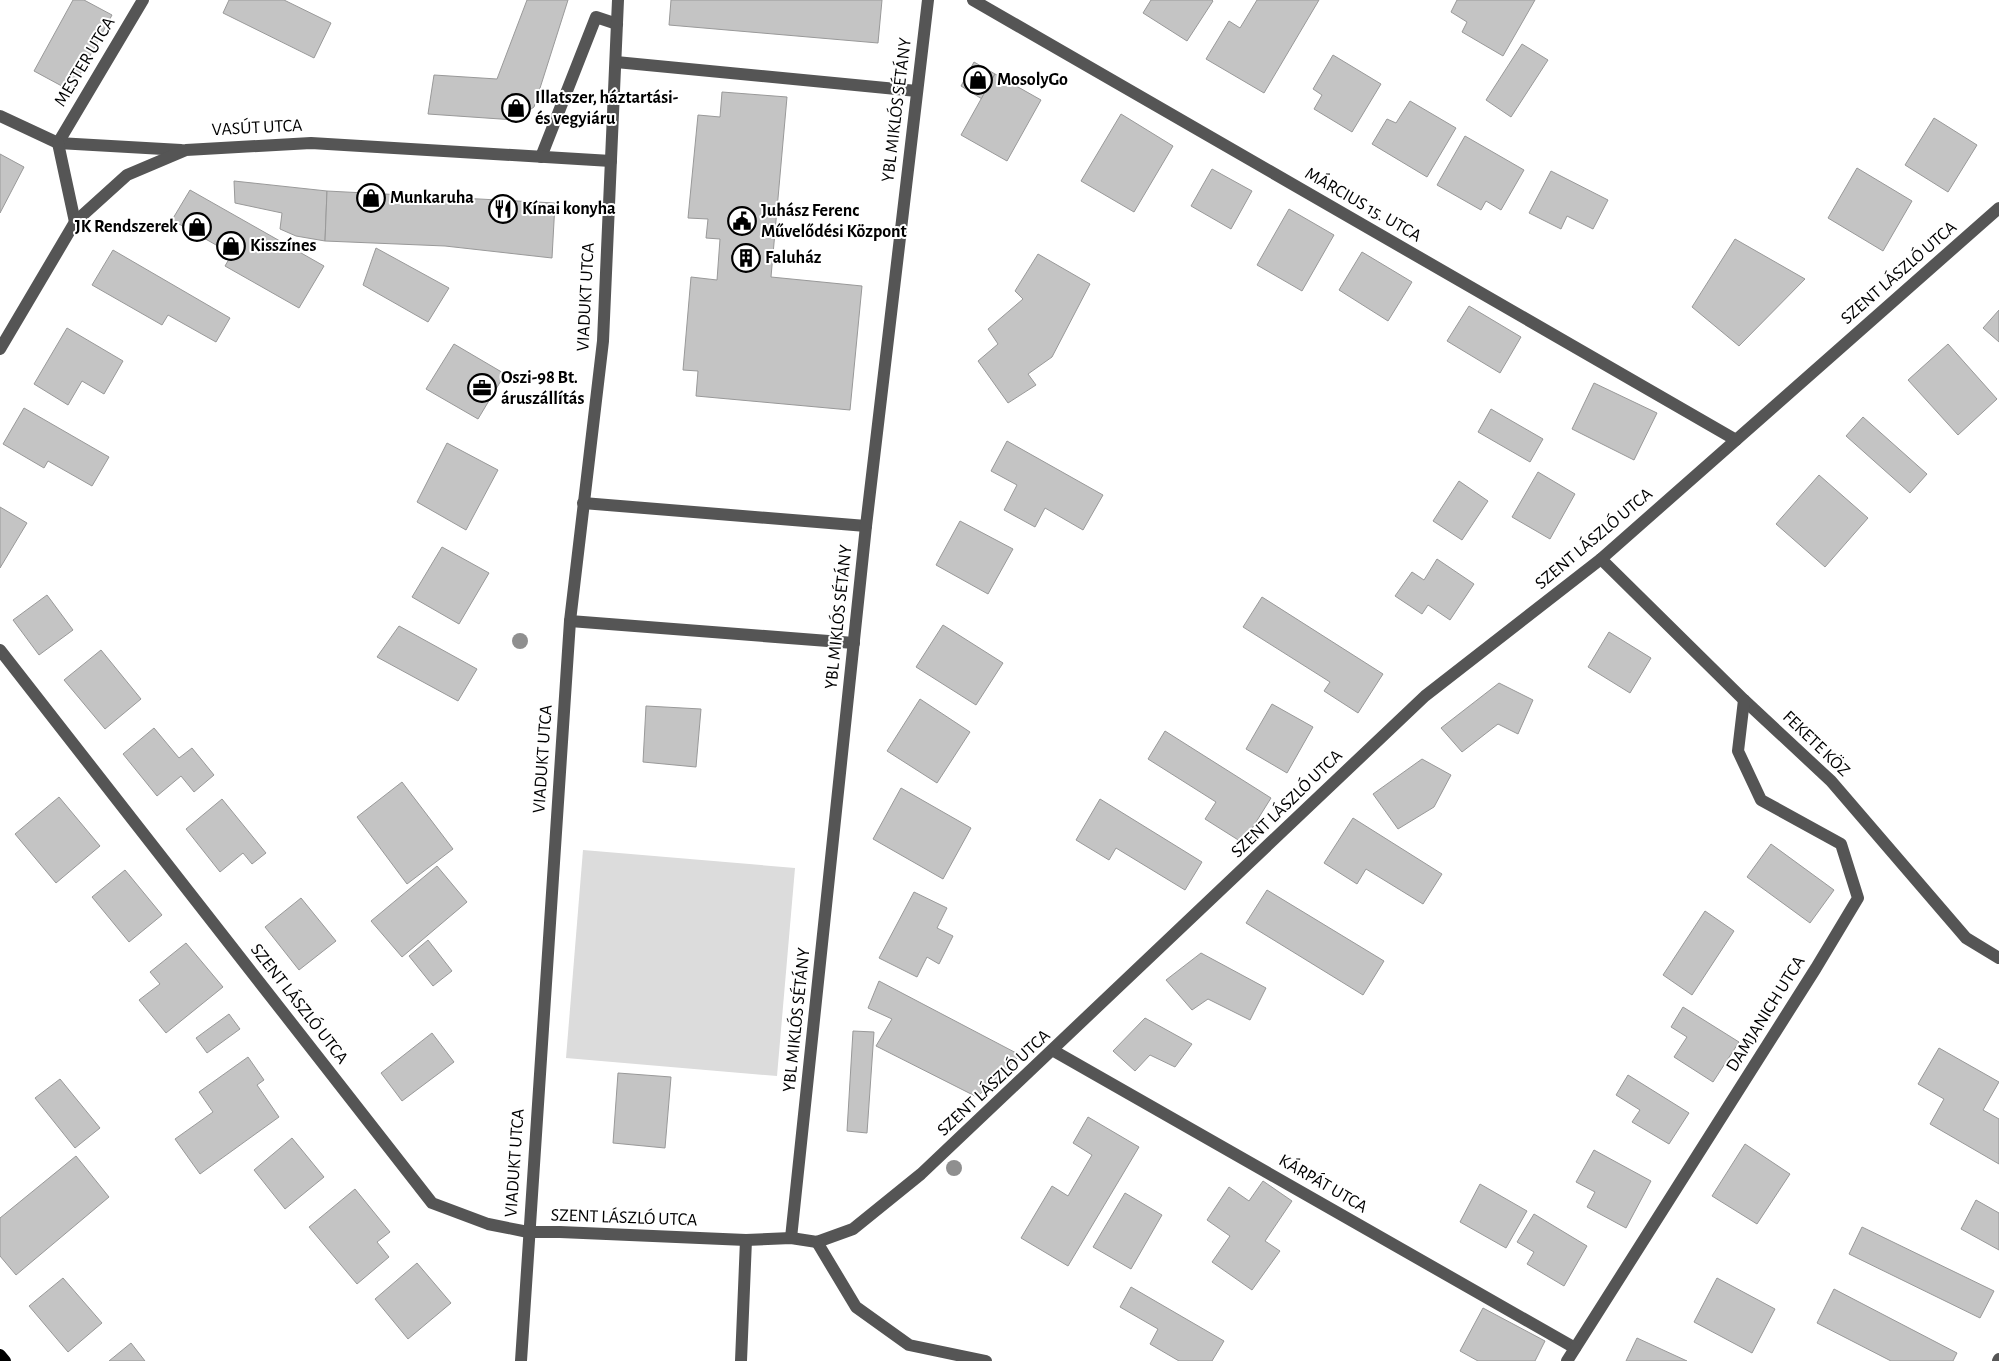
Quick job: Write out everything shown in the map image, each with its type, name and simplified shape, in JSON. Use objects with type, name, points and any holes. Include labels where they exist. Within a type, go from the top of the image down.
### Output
[{"type":"main road","points":[[0,1355],[4,1361]]},
{"type":"street","name":"MESTER UTCA","points":[[58,143],[143,0]]},
{"type":"street","name":"VIADUKT UTCA","points":[[520,1361],[570,621],[603,341],[618,0]]},
{"type":"street","name":"YBL MIKLÓS SÉTÁNY","points":[[791,1238],[866,526],[928,0]]},
{"type":"street","name":"MÁRCIUS 15. UTCA","points":[[973,0],[1736,440]]},
{"type":"street","points":[[541,157],[596,18],[617,24]]},
{"type":"street","points":[[616,62],[917,91]]},
{"type":"street","points":[[0,116],[58,143],[186,150]]},
{"type":"street","points":[[58,143],[74,222]]},
{"type":"street","name":"VASÚT UTCA","points":[[0,348],[74,222],[127,175],[186,150],[311,143],[611,161]]},
{"type":"street","name":"SZENT LÁSZLÓ UTCA","points":[[0,650],[432,1203],[488,1224],[528,1232],[746,1240],[791,1238],[817,1242],[853,1230],[914,1180],[1054,1050],[1425,696],[1600,559],[1999,208]]},
{"type":"street","points":[[583,503],[866,526]]},
{"type":"street","name":"FEKETE KÖZ","points":[[1600,559],[1744,700],[1831,781],[1966,938],[1999,958]]},
{"type":"street","points":[[570,621],[854,643]]},
{"type":"street","name":"DAMJANICH UTCA","points":[[1567,1361],[1811,976],[1858,898],[1841,844],[1761,800],[1738,751],[1744,700]]},
{"type":"street","name":"KÁRPÁT UTCA","points":[[1054,1050],[1575,1348]]},
{"type":"street","points":[[741,1361],[746,1240]]},
{"type":"street","points":[[817,1242],[856,1307],[901,1340],[909,1345],[986,1361]]},
{"type":"shaded area","points":[[583,850],[795,868],[777,1076],[566,1058]]},
{"type":"building","points":[[73,0],[84,0],[112,15],[71,91],[34,71]]},
{"type":"building","points":[[229,0],[284,0],[331,23],[314,58],[223,13]]},
{"type":"building","points":[[527,0],[568,0],[534,107],[515,120],[428,114],[434,75],[497,79]]},
{"type":"building","points":[[671,0],[882,0],[878,43],[669,25]]},
{"type":"building","points":[[1151,0],[1213,1],[1187,41],[1143,13]]},
{"type":"building","points":[[1257,0],[1319,0],[1264,93],[1206,59],[1229,21],[1240,28]]},
{"type":"building","points":[[1457,0],[1535,0],[1503,56],[1462,32],[1467,22],[1451,12]]},
{"type":"building","points":[[1522,44],[1548,60],[1511,117],[1486,100]]},
{"type":"building","points":[[1333,55],[1381,84],[1352,132],[1314,109],[1322,95],[1313,89]]},
{"type":"building","name":"MosolyGo","points":[[974,62],[995,74],[982,99],[961,86]]},
{"type":"building","points":[[995,74],[1041,100],[1007,161],[961,135]]},
{"type":"building","name":"Faluház","points":[[722,92],[787,97],[771,277],[862,286],[850,410],[696,396],[698,371],[683,370],[691,277],[717,280],[720,239],[706,238],[708,219],[688,218],[698,115],[720,117]]},
{"type":"building","points":[[1410,101],[1456,128],[1427,177],[1372,144],[1387,119],[1396,123]]},
{"type":"building","points":[[1121,114],[1173,146],[1134,212],[1081,181]]},
{"type":"building","points":[[1934,118],[1977,145],[1948,192],[1905,165]]},
{"type":"building","points":[[1465,136],[1524,170],[1501,210],[1486,201],[1481,210],[1437,185]]},
{"type":"building","points":[[0,154],[24,167],[0,213]]},
{"type":"building","points":[[1857,168],[1912,201],[1883,251],[1828,218]]},
{"type":"building","points":[[1212,169],[1252,191],[1231,229],[1191,206]]},
{"type":"building","points":[[1551,171],[1608,200],[1593,229],[1567,216],[1561,229],[1529,213]]},
{"type":"building","points":[[234,181],[327,191],[325,241],[296,236],[280,229],[282,213],[235,203]]},
{"type":"building","points":[[190,190],[324,266],[299,308],[225,266],[232,254],[172,220]]},
{"type":"building","points":[[327,191],[555,203],[552,258],[445,246],[325,241]]},
{"type":"building","points":[[1289,209],[1334,235],[1302,291],[1257,265]]},
{"type":"building","points":[[1735,239],[1805,279],[1739,346],[1692,307]]},
{"type":"building","points":[[376,248],[449,288],[428,322],[363,285]]},
{"type":"building","points":[[113,250],[230,318],[216,342],[168,315],[162,325],[92,285]]},
{"type":"building","points":[[1362,252],[1412,282],[1388,321],[1339,290]]},
{"type":"building","points":[[1038,254],[1090,284],[1052,357],[1028,374],[1036,385],[1008,403],[978,361],[998,344],[988,329],[1023,299],[1015,291]]},
{"type":"building","points":[[1469,306],[1521,337],[1500,373],[1447,341]]},
{"type":"building","points":[[1999,310],[1999,342],[1983,328]]},
{"type":"building","points":[[67,328],[123,361],[104,394],[82,381],[68,405],[34,384]]},
{"type":"building","points":[[454,344],[505,374],[478,419],[426,389]]},
{"type":"building","points":[[1948,344],[1997,399],[1958,435],[1908,380]]},
{"type":"building","points":[[1594,383],[1657,413],[1634,460],[1572,429]]},
{"type":"building","points":[[24,408],[109,457],[92,486],[48,461],[44,468],[3,444]]},
{"type":"building","points":[[1491,409],[1543,439],[1530,462],[1478,432]]},
{"type":"building","points":[[1863,417],[1927,474],[1910,493],[1846,436]]},
{"type":"building","points":[[1007,441],[1103,495],[1083,530],[1045,508],[1035,527],[1004,510],[1017,485],[991,471]]},
{"type":"building","points":[[447,443],[498,470],[466,530],[417,502]]},
{"type":"building","points":[[1538,472],[1575,494],[1550,539],[1512,517]]},
{"type":"building","points":[[1819,475],[1868,518],[1825,567],[1776,524]]},
{"type":"building","points":[[1459,481],[1488,501],[1462,540],[1433,521]]},
{"type":"building","points":[[0,507],[27,523],[0,568]]},
{"type":"building","points":[[960,521],[1013,549],[988,594],[936,565]]},
{"type":"building","points":[[442,547],[489,573],[459,624],[412,597]]},
{"type":"building","points":[[1437,559],[1474,584],[1450,620],[1428,605],[1422,614],[1395,596],[1412,572],[1424,580]]},
{"type":"building","points":[[47,595],[73,630],[39,655],[13,620]]},
{"type":"building","points":[[1262,597],[1383,674],[1358,713],[1324,691],[1330,682],[1243,627]]},
{"type":"building","points":[[943,625],[1003,663],[976,705],[916,667]]},
{"type":"building","points":[[399,626],[477,669],[458,701],[377,657]]},
{"type":"building","points":[[1609,632],[1651,658],[1630,693],[1588,667]]},
{"type":"building","points":[[101,650],[141,699],[105,729],[64,680]]},
{"type":"building","points":[[1499,683],[1533,700],[1518,734],[1498,724],[1462,752],[1441,728]]},
{"type":"building","points":[[920,699],[970,732],[937,783],[887,751]]},
{"type":"building","points":[[1272,704],[1313,727],[1287,773],[1246,749]]},
{"type":"building","points":[[646,706],[701,709],[696,767],[643,762]]},
{"type":"building","points":[[154,728],[179,758],[192,748],[214,775],[194,792],[181,776],[157,796],[123,754]]},
{"type":"building","points":[[1165,731],[1271,798],[1243,843],[1205,819],[1216,802],[1148,759]]},
{"type":"building","points":[[1422,759],[1451,775],[1434,807],[1398,829],[1373,794]]},
{"type":"building","points":[[402,782],[453,849],[407,884],[357,817]]},
{"type":"building","points":[[901,788],[971,828],[943,879],[873,839]]},
{"type":"building","points":[[59,797],[100,846],[56,883],[15,834]]},
{"type":"building","points":[[222,799],[266,853],[252,864],[243,853],[220,872],[186,829]]},
{"type":"building","points":[[1100,799],[1202,862],[1185,890],[1116,848],[1109,860],[1076,840]]},
{"type":"building","points":[[1353,818],[1442,874],[1423,904],[1366,869],[1357,884],[1324,863]]},
{"type":"building","points":[[1771,844],[1834,890],[1810,923],[1747,877]]},
{"type":"building","points":[[437,866],[467,902],[402,957],[371,921]]},
{"type":"building","points":[[125,870],[162,915],[129,942],[92,897]]},
{"type":"building","points":[[1267,890],[1384,961],[1363,995],[1246,923]]},
{"type":"building","points":[[914,892],[947,908],[937,928],[953,936],[939,964],[927,957],[917,977],[879,958]]},
{"type":"building","points":[[301,898],[336,941],[299,970],[265,927]]},
{"type":"building","points":[[1705,911],[1734,931],[1692,995],[1663,975]]},
{"type":"building","points":[[428,940],[452,971],[433,986],[409,956]]},
{"type":"building","points":[[186,943],[223,987],[166,1033],[139,1000],[160,984],[150,972]]},
{"type":"building","points":[[1201,953],[1266,988],[1250,1020],[1208,999],[1192,1010],[1166,980]]},
{"type":"building","points":[[879,981],[1020,1055],[977,1097],[876,1046],[892,1019],[868,1008]]},
{"type":"building","points":[[1683,1007],[1739,1042],[1713,1082],[1674,1057],[1687,1037],[1671,1027]]},
{"type":"building","points":[[229,1014],[240,1029],[207,1053],[196,1038]]},
{"type":"building","points":[[1145,1018],[1192,1044],[1175,1067],[1150,1055],[1135,1071],[1113,1051]]},
{"type":"building","points":[[853,1031],[874,1032],[867,1133],[847,1131]]},
{"type":"building","points":[[432,1033],[454,1062],[402,1101],[381,1073]]},
{"type":"building","points":[[1939,1048],[1999,1082],[1983,1110],[1999,1119],[1999,1164],[1930,1124],[1944,1099],[1918,1084]]},
{"type":"building","points":[[248,1057],[264,1080],[257,1085],[279,1117],[200,1174],[175,1139],[213,1112],[199,1092]]},
{"type":"building","points":[[618,1073],[671,1077],[665,1148],[613,1143]]},
{"type":"building","points":[[1628,1075],[1689,1113],[1669,1144],[1632,1122],[1640,1110],[1616,1095]]},
{"type":"building","points":[[60,1079],[100,1128],[75,1148],[35,1098]]},
{"type":"building","points":[[1088,1117],[1139,1147],[1068,1266],[1021,1238],[1052,1186],[1068,1196],[1092,1155],[1073,1143]]},
{"type":"building","points":[[292,1138],[324,1177],[285,1209],[254,1170]]},
{"type":"building","points":[[1745,1144],[1790,1174],[1757,1224],[1712,1196]]},
{"type":"building","points":[[1594,1150],[1651,1181],[1626,1228],[1587,1207],[1595,1192],[1576,1182]]},
{"type":"building","points":[[76,1156],[109,1197],[16,1275],[0,1256],[0,1218]]},
{"type":"building","points":[[1263,1181],[1292,1201],[1265,1241],[1280,1251],[1252,1290],[1212,1262],[1230,1236],[1207,1220],[1229,1187],[1249,1201]]},
{"type":"building","points":[[1480,1184],[1527,1211],[1506,1248],[1460,1222]]},
{"type":"building","points":[[355,1189],[390,1232],[377,1242],[389,1257],[357,1284],[309,1227]]},
{"type":"building","points":[[1125,1193],[1162,1215],[1131,1269],[1093,1247]]},
{"type":"building","points":[[1976,1200],[1999,1213],[1999,1250],[1961,1229]]},
{"type":"building","points":[[1534,1214],[1587,1246],[1564,1286],[1527,1264],[1534,1252],[1517,1242]]},
{"type":"building","points":[[1862,1227],[1994,1291],[1980,1318],[1849,1254]]},
{"type":"building","points":[[417,1263],[451,1303],[408,1339],[375,1299]]},
{"type":"building","points":[[63,1278],[102,1323],[68,1352],[29,1306]]},
{"type":"building","points":[[1717,1278],[1775,1309],[1752,1353],[1694,1322]]},
{"type":"building","points":[[1131,1287],[1224,1341],[1212,1361],[1179,1361],[1150,1344],[1158,1329],[1120,1307]]},
{"type":"building","points":[[1834,1289],[1957,1353],[1953,1361],[1891,1361],[1817,1323]]},
{"type":"building","points":[[1483,1308],[1545,1341],[1535,1361],[1478,1361],[1460,1351]]},
{"type":"building","points":[[1637,1338],[1687,1361],[1626,1361]]},
{"type":"building","points":[[131,1343],[145,1361],[109,1361]]},
{"type":"place","name":"MosolyGo","points":[[978,80]]},
{"type":"place","name":"Illatszer, háztartási- és vegyiáru","points":[[516,108]]},
{"type":"place","name":"Munkaruha","points":[[371,198]]},
{"type":"place","name":"Kínai konyha","points":[[503,209]]},
{"type":"place","name":"Juhász Ferenc Művelődési Központ","points":[[742,221]]},
{"type":"place","name":"JK Rendszerek","points":[[197,227]]},
{"type":"place","name":"Kisszínes","points":[[231,246]]},
{"type":"place","name":"Faluház","points":[[746,258]]},
{"type":"place","name":"Oszi-98 Bt. áruszállítás","points":[[482,388]]}]
